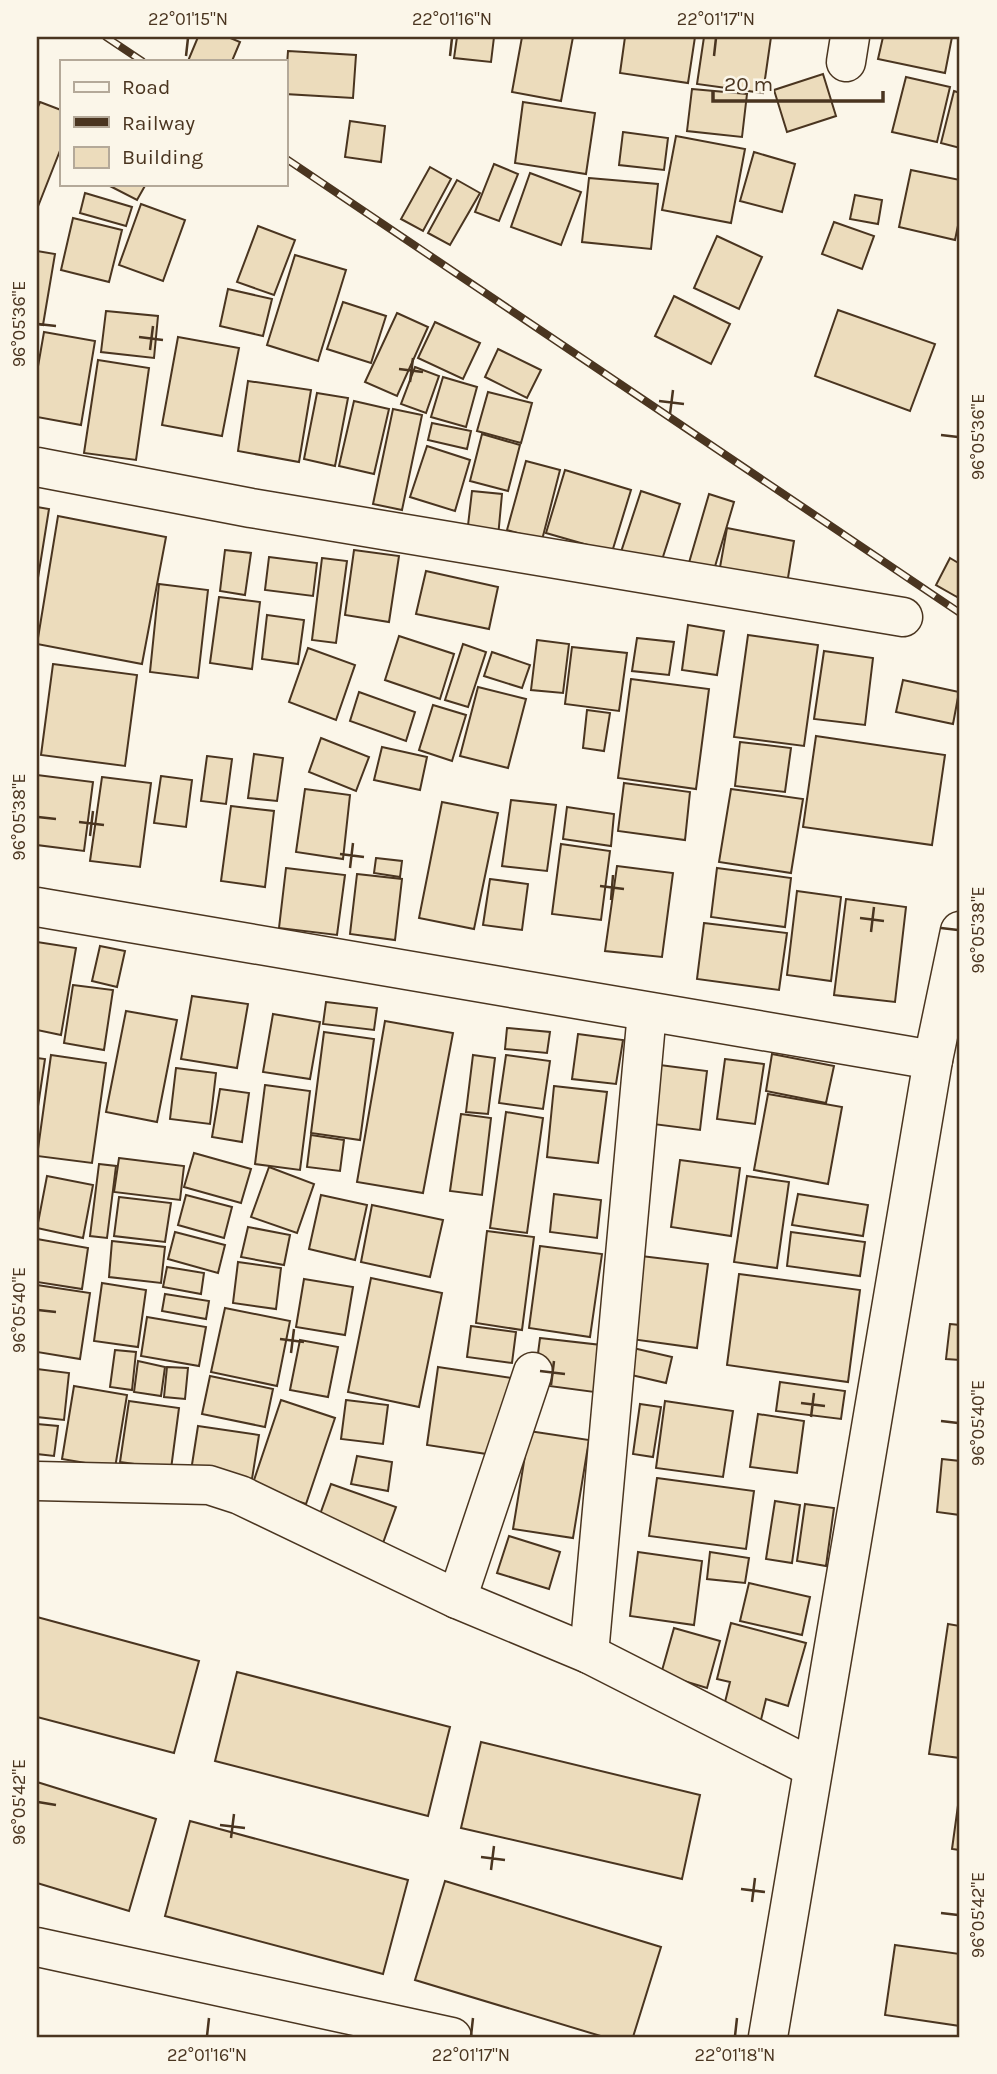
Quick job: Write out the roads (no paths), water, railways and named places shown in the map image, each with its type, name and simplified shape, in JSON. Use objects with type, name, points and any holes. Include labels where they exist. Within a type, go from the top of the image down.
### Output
[{"type":"street","points":[[37,467],[251,508],[903,617]]},
{"type":"street","points":[[37,907],[933,1060]]},
{"type":"street","points":[[768,2037],[933,1060],[960,931]]},
{"type":"street","points":[[589,1654],[647,1012]]},
{"type":"street","points":[[457,1599],[533,1372]]},
{"type":"street","points":[[37,1481],[209,1485],[240,1495],[457,1599],[589,1654],[813,1768]]},
{"type":"street","points":[[37,1947],[452,2037]]},
{"type":"railway","points":[[106,37],[140,60]]},
{"type":"railway","points":[[287,159],[960,613]]}]
